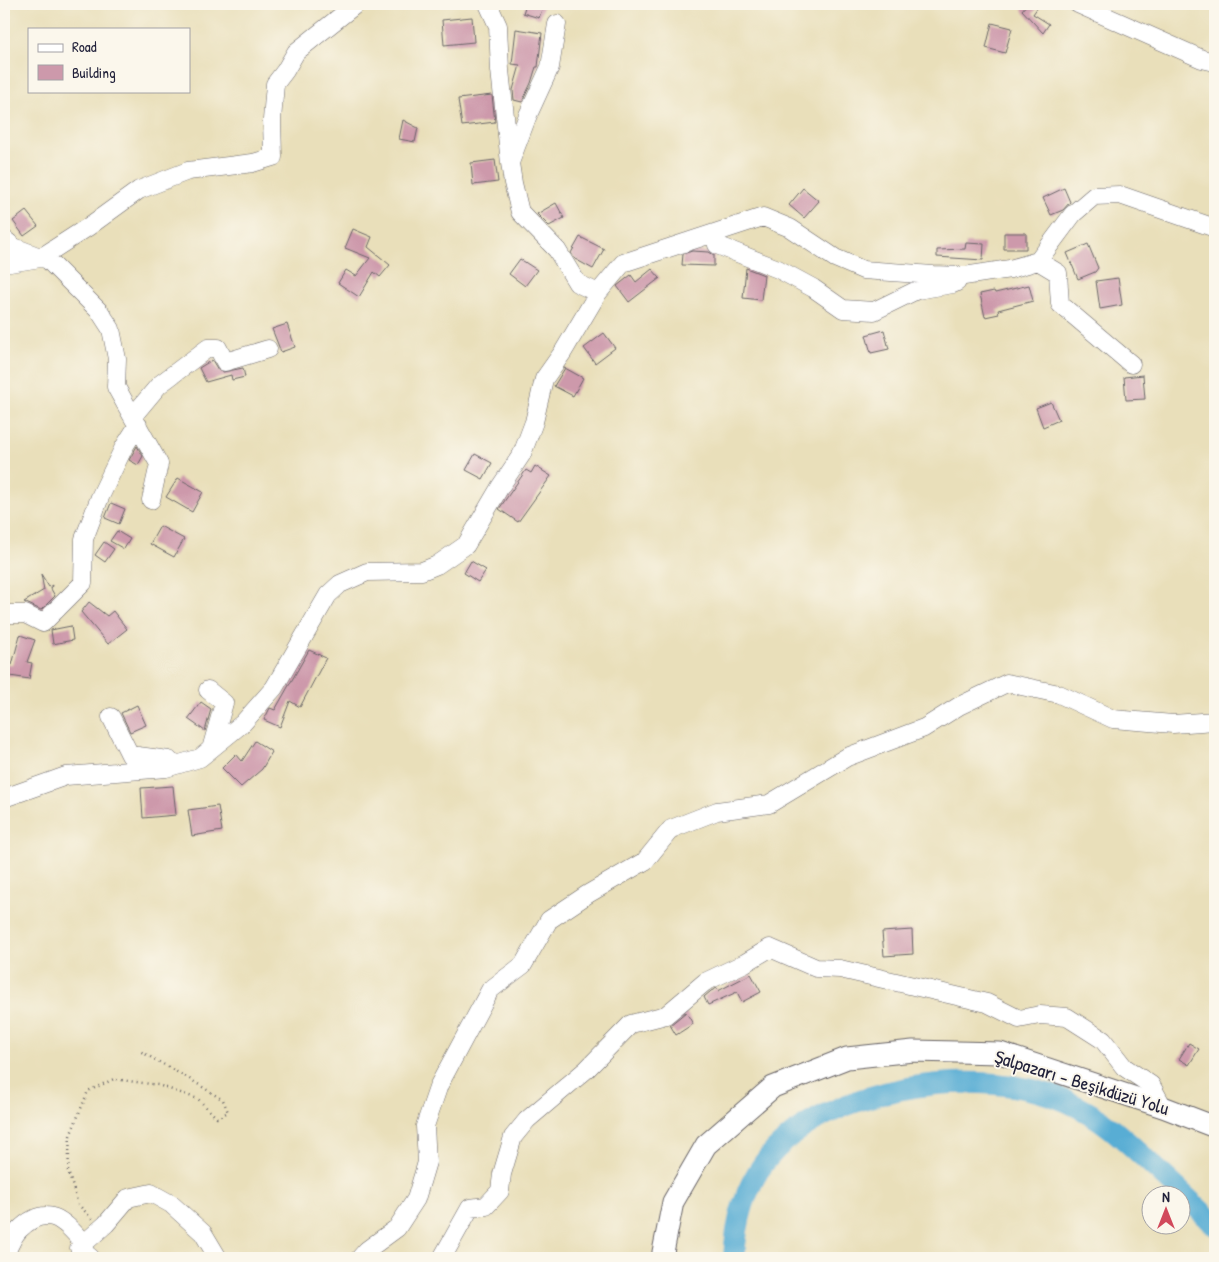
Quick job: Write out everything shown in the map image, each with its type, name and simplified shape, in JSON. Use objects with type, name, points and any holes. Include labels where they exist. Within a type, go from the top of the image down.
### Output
[{"type":"main road","name":"Şalpazarı - Beşikdüzü Yolu","points":[[664,1258],[662,1252],[673,1202],[706,1145],[773,1087],[847,1058],[913,1051],[1000,1053],[1163,1107],[1215,1127]]},
{"type":"street","points":[[4,264],[40,258],[88,227],[139,190],[188,171],[253,162],[272,157],[272,120],[275,84],[296,52],[356,4]]},
{"type":"street","points":[[488,4],[498,26],[500,70],[510,163],[520,212],[557,250],[577,283],[598,293]]},
{"type":"street","points":[[1078,4],[1202,59],[1215,62]]},
{"type":"street","points":[[510,163],[528,115],[550,67],[558,24]]},
{"type":"street","points":[[4,798],[66,776],[166,768],[200,758],[244,723],[274,688],[328,595],[340,584],[367,572],[422,571],[438,565],[466,545],[522,454],[534,422],[544,379],[563,352],[598,293],[622,263],[763,217],[790,228],[836,258],[863,270],[964,276],[1010,269],[1038,261],[1073,214],[1094,196],[1120,195],[1215,228]]},
{"type":"street","points":[[4,239],[14,247],[48,260],[93,306],[112,329],[117,359],[116,386],[158,464],[152,500]]},
{"type":"street","points":[[717,244],[785,273],[813,288],[843,309],[874,311],[917,290],[953,284],[964,276]]},
{"type":"street","points":[[1038,261],[1058,273],[1060,304],[1131,364]]},
{"type":"street","points":[[4,614],[25,614],[43,623],[83,582],[84,539],[104,489],[136,420],[159,385],[208,348],[218,348],[225,362],[268,349]]},
{"type":"street","points":[[360,1258],[367,1250],[397,1228],[416,1199],[427,1162],[424,1126],[439,1086],[490,990],[523,965],[549,920],[588,894],[645,861],[670,829],[717,812],[769,804],[847,757],[924,728],[959,706],[1007,682],[1059,694],[1113,719],[1173,724],[1215,721]]},
{"type":"street","points":[[208,690],[224,703],[211,749]]},
{"type":"street","points":[[111,717],[130,755],[187,762]]},
{"type":"street","points":[[442,1258],[470,1208],[486,1206],[500,1191],[502,1174],[514,1137],[527,1120],[587,1068],[631,1024],[666,1015],[705,982],[770,948],[816,968],[840,969],[979,1001],[1019,1019],[1040,1015],[1067,1017],[1103,1040],[1124,1067],[1151,1085],[1163,1107]]},
{"type":"street","points":[[4,1258],[18,1230],[38,1216],[53,1216],[72,1229],[87,1251],[104,1225],[128,1198],[150,1193],[171,1204],[203,1233],[218,1258]]},
{"type":"path","points":[[104,1225],[92,1220],[78,1204],[68,1171],[70,1136],[88,1091],[114,1079],[158,1085],[198,1099],[217,1118],[228,1112],[223,1100],[138,1050]]},
{"type":"building","points":[[526,4],[544,4],[539,18],[523,13]]},
{"type":"building","points":[[1027,4],[1040,4],[1033,14],[1049,24],[1043,33],[1022,10]]},
{"type":"building","points":[[472,17],[474,42],[444,45],[442,20]]},
{"type":"building","points":[[992,23],[1012,28],[1005,53],[986,48]]},
{"type":"building","points":[[516,29],[542,33],[538,67],[536,67],[522,102],[514,100],[513,90],[520,65],[512,64]]},
{"type":"building","points":[[492,95],[495,122],[462,126],[458,99]]},
{"type":"building","points":[[403,120],[418,128],[415,142],[399,139]]},
{"type":"building","points":[[495,160],[498,182],[473,185],[471,163]]},
{"type":"building","points":[[803,188],[819,201],[804,218],[789,205]]},
{"type":"building","points":[[1064,188],[1070,202],[1063,210],[1051,215],[1043,198]]},
{"type":"building","points":[[556,203],[564,218],[549,226],[537,214]]},
{"type":"building","points":[[26,211],[38,226],[24,236],[13,221]]},
{"type":"building","points":[[353,229],[372,237],[368,247],[390,265],[380,277],[374,272],[359,297],[338,283],[346,270],[356,276],[370,258],[345,248]]},
{"type":"building","points":[[1004,233],[1026,233],[1026,249],[1004,249]]},
{"type":"building","points":[[580,237],[604,249],[593,269],[575,259],[571,253]]},
{"type":"building","points":[[966,243],[984,244],[983,260],[937,257],[937,250],[965,249]]},
{"type":"building","points":[[1088,244],[1098,268],[1095,272],[1078,279],[1067,253]]},
{"type":"building","points":[[692,251],[709,252],[714,255],[714,266],[682,265],[683,254]]},
{"type":"building","points":[[520,259],[537,270],[525,286],[509,274]]},
{"type":"building","points":[[746,268],[764,275],[761,300],[743,298]]},
{"type":"building","points":[[652,269],[660,278],[629,302],[617,286],[631,275],[636,282]]},
{"type":"building","points":[[1118,278],[1122,305],[1100,309],[1096,281]]},
{"type":"building","points":[[1029,285],[1033,301],[998,310],[999,314],[985,317],[980,294],[994,291],[995,293]]},
{"type":"building","points":[[287,324],[295,347],[281,352],[272,329]]},
{"type":"building","points":[[884,330],[889,349],[871,353],[866,335]]},
{"type":"building","points":[[604,333],[615,348],[595,363],[584,348]]},
{"type":"building","points":[[212,360],[218,370],[223,372],[243,368],[245,377],[232,380],[231,375],[206,382],[199,368]]},
{"type":"building","points":[[565,368],[583,378],[573,396],[554,386]]},
{"type":"building","points":[[1143,375],[1145,399],[1126,400],[1124,377]]},
{"type":"building","points":[[1051,402],[1059,420],[1043,427],[1036,408]]},
{"type":"building","points":[[137,446],[143,456],[138,465],[129,460]]},
{"type":"building","points":[[475,454],[492,463],[483,479],[466,470]]},
{"type":"building","points":[[535,466],[551,476],[518,522],[499,509],[526,470],[531,473]]},
{"type":"building","points":[[178,478],[203,492],[192,512],[166,497]]},
{"type":"building","points":[[111,503],[125,509],[119,524],[105,518]]},
{"type":"building","points":[[160,526],[184,539],[174,557],[150,544]]},
{"type":"building","points":[[117,531],[130,539],[124,549],[110,541]]},
{"type":"building","points":[[104,542],[114,549],[105,562],[95,555]]},
{"type":"building","points":[[471,561],[486,570],[478,582],[464,573]]},
{"type":"building","points":[[41,574],[49,587],[52,585],[51,589],[55,596],[41,610],[24,602],[44,590]]},
{"type":"building","points":[[89,602],[107,616],[113,611],[127,629],[108,644],[81,612]]},
{"type":"building","points":[[71,626],[73,640],[53,644],[51,630]]},
{"type":"building","points":[[20,635],[35,640],[27,662],[32,663],[29,679],[4,675],[4,663],[12,665]]},
{"type":"building","points":[[309,650],[326,658],[300,707],[290,701],[280,727],[264,720],[270,708],[275,710]]},
{"type":"building","points":[[201,702],[211,709],[205,731],[188,719]]},
{"type":"building","points":[[137,705],[146,725],[130,732],[121,713]]},
{"type":"building","points":[[255,741],[272,752],[262,769],[241,787],[222,768],[236,754],[242,761]]},
{"type":"building","points":[[173,786],[176,815],[143,818],[141,788]]},
{"type":"building","points":[[218,806],[222,831],[192,836],[188,810]]},
{"type":"building","points":[[912,930],[913,954],[884,956],[882,932]]},
{"type":"building","points":[[751,974],[761,992],[742,1002],[737,992],[708,1005],[704,997],[711,991],[717,988],[718,991]]},
{"type":"building","points":[[686,1012],[693,1024],[676,1035],[670,1025]]},
{"type":"building","points":[[1189,1043],[1199,1049],[1189,1065],[1179,1059]]},
{"type":"waterway","points":[[734,1258],[739,1220],[751,1185],[764,1163],[791,1136],[824,1115],[864,1099],[906,1088],[950,1083],[993,1084],[1033,1090],[1080,1108],[1102,1121],[1121,1136],[1215,1225]]}]
